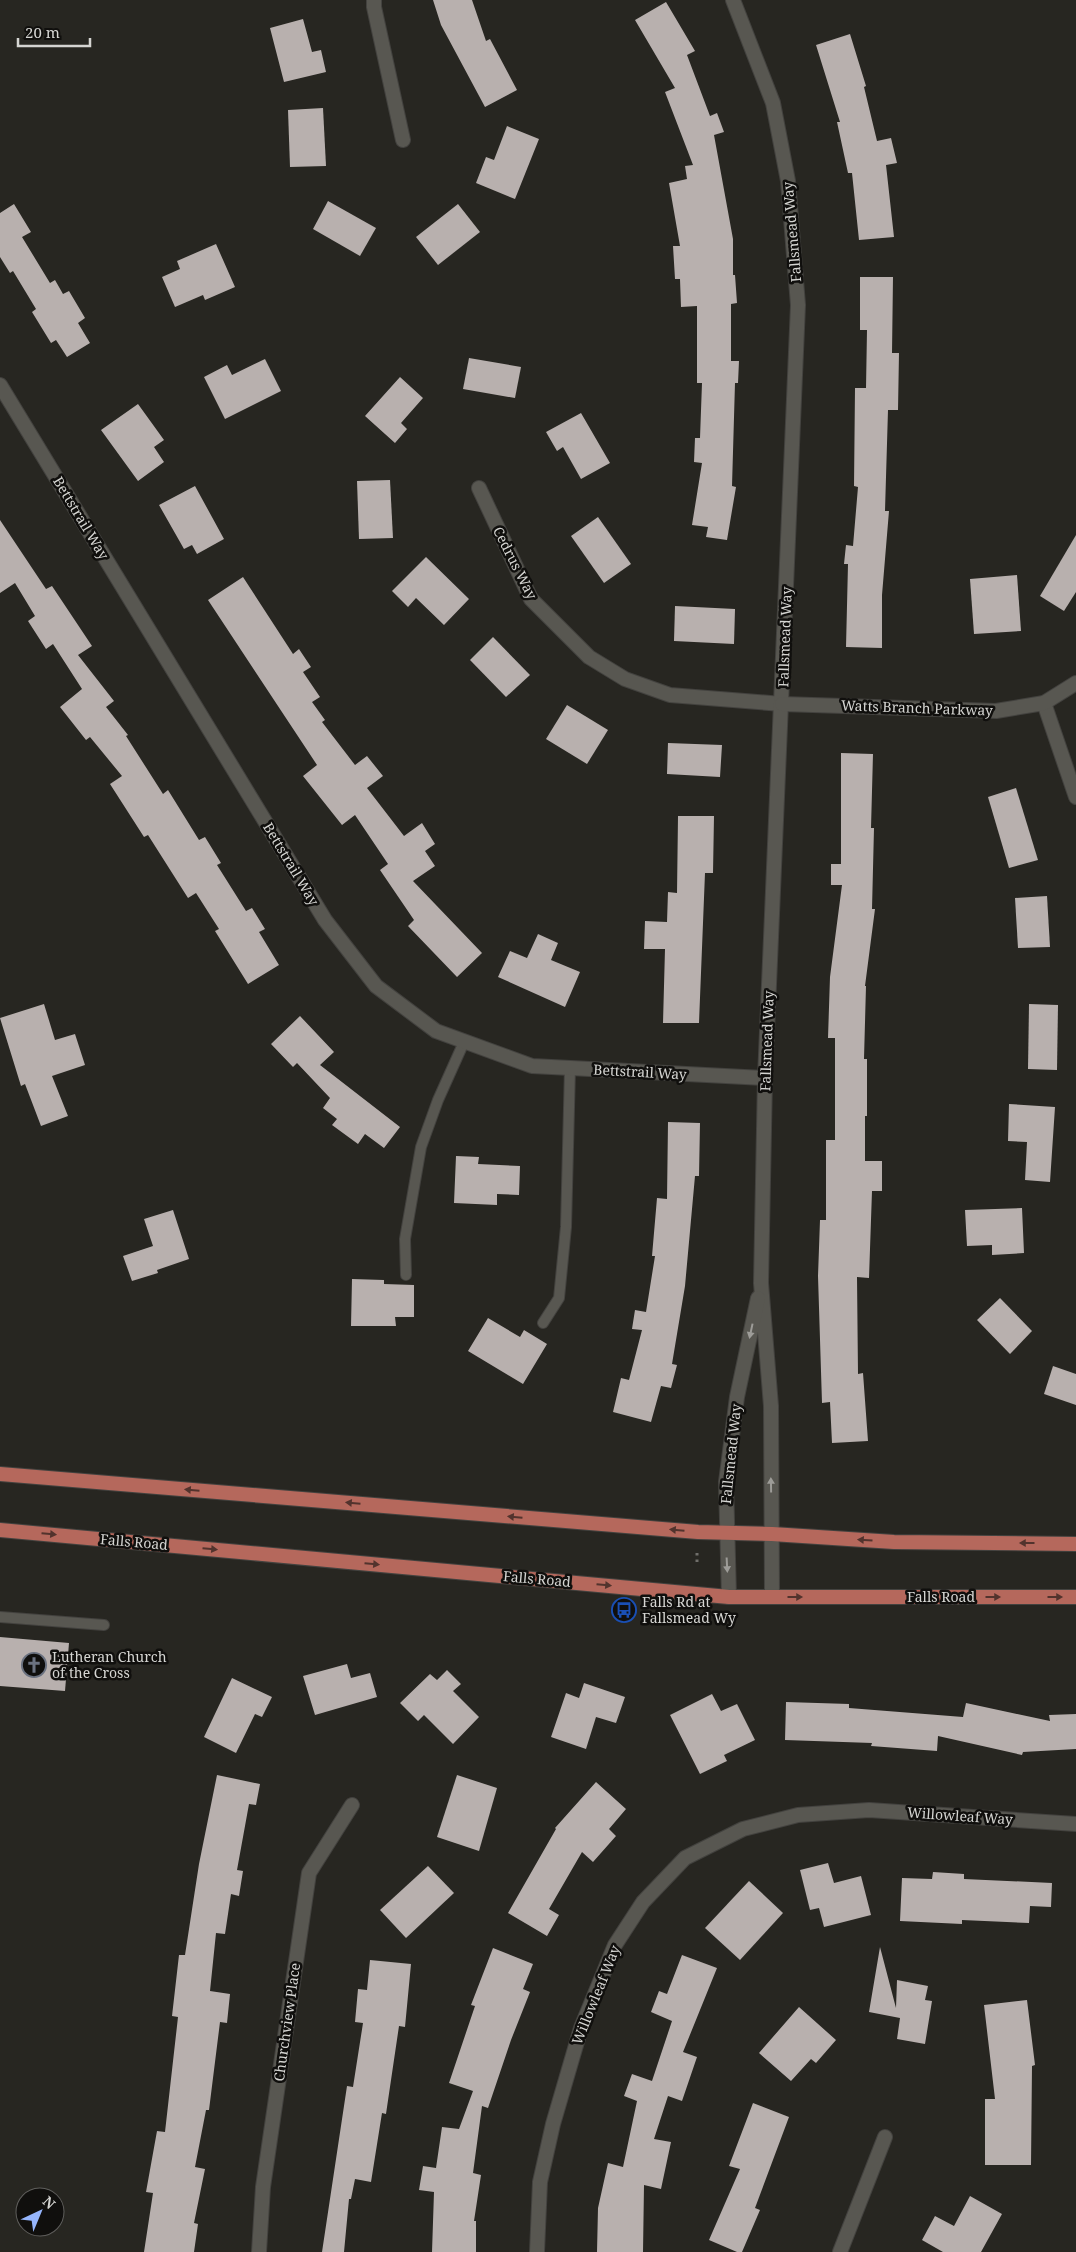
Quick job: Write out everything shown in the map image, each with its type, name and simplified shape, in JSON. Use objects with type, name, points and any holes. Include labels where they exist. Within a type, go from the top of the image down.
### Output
[{"type":"main road","points":[[0,1474],[726,1534],[772,1534],[894,1542],[1076,1544]]},
{"type":"main road","name":"Falls Road","points":[[0,1530],[729,1597],[1076,1597]]},
{"type":"street","points":[[374,0],[402,140]]},
{"type":"street","name":"Fallsmead Way","points":[[733,0],[773,103],[788,181],[798,305],[765,1078],[761,1283],[771,1406],[772,1597]]},
{"type":"street","name":"Bettstrail Way","points":[[0,385],[325,920],[376,986],[436,1031],[532,1066],[765,1078]]},
{"type":"street","name":"Cedrus Way","points":[[479,488],[531,599],[589,657],[625,679],[670,695],[782,704]]},
{"type":"street","name":"Watts Branch Parkway","points":[[782,704],[996,711],[1044,703],[1076,683]]},
{"type":"street","points":[[1044,703],[1076,797]]},
{"type":"street","name":"Fallsmead Way","points":[[729,1597],[725,1488],[737,1397],[761,1283]]},
{"type":"street","name":"Churchview Place","points":[[259,2252],[263,2187],[309,1873],[352,1805]]},
{"type":"street","name":"Willowleaf Way","points":[[537,2252],[540,2182],[553,2124],[581,2028],[615,1945],[643,1902],[685,1858],[744,1829],[798,1815],[869,1810],[1076,1824]]},
{"type":"street","points":[[840,2252],[885,2137]]},
{"type":"lane","points":[[406,1275],[404,1238],[420,1146],[464,1042]]},
{"type":"lane","points":[[543,1323],[559,1298],[566,1226],[570,1068]]},
{"type":"lane","points":[[0,1617],[104,1625]]},
{"type":"building","points":[[433,0],[472,0],[486,41],[490,39],[517,90],[485,107],[441,25]]},
{"type":"building","points":[[666,2],[695,51],[687,55],[710,116],[717,113],[724,132],[714,135],[733,239],[733,275],[735,275],[737,303],[731,304],[731,361],[739,361],[738,383],[735,383],[732,486],[736,487],[727,540],[706,537],[708,527],[692,525],[702,463],[694,462],[695,438],[700,438],[702,383],[697,383],[697,306],[681,307],[680,279],[675,279],[673,246],[680,246],[669,183],[687,179],[685,166],[693,165],[665,92],[675,88],[635,20]]},
{"type":"building","points":[[303,19],[312,52],[321,50],[326,72],[284,82],[270,28]]},
{"type":"building","points":[[850,34],[866,86],[864,87],[877,141],[891,138],[897,163],[886,165],[894,237],[859,240],[852,173],[848,173],[837,122],[840,122],[816,45]]},
{"type":"building","points":[[323,108],[326,166],[290,167],[288,110]]},
{"type":"building","points":[[507,126],[539,139],[515,199],[476,183],[486,157],[494,160]]},
{"type":"building","points":[[328,201],[376,228],[360,256],[313,229]]},
{"type":"building","points":[[14,204],[31,232],[22,237],[50,283],[55,280],[63,294],[69,291],[85,318],[78,323],[90,343],[67,357],[56,340],[51,343],[32,312],[36,309],[13,271],[10,273],[0,257],[0,213]]},
{"type":"building","points":[[458,204],[480,232],[438,265],[416,237]]},
{"type":"building","points":[[216,244],[235,287],[205,300],[203,295],[175,307],[162,277],[180,269],[177,261]]},
{"type":"building","points":[[860,277],[893,277],[892,353],[899,353],[898,410],[888,410],[885,511],[889,511],[882,595],[882,648],[846,647],[848,564],[844,564],[846,545],[853,546],[858,487],[854,486],[855,388],[866,388],[867,330],[860,330]]},
{"type":"building","points":[[469,358],[521,367],[515,398],[463,389]]},
{"type":"building","points":[[265,359],[281,391],[225,419],[204,377],[227,365],[232,375]]},
{"type":"building","points":[[400,377],[423,398],[401,423],[407,429],[395,443],[365,416]]},
{"type":"building","points":[[138,404],[164,440],[154,447],[164,462],[138,481],[101,430]]},
{"type":"building","points":[[581,413],[610,463],[581,479],[563,447],[557,451],[546,432]]},
{"type":"building","points":[[390,480],[393,538],[359,539],[357,481]]},
{"type":"building","points":[[195,486],[224,539],[197,554],[192,545],[184,549],[159,505]]},
{"type":"building","points":[[598,517],[631,564],[604,583],[571,536]]},
{"type":"building","points":[[0,520],[46,589],[52,586],[92,646],[78,655],[114,701],[106,707],[128,735],[126,736],[163,794],[168,790],[199,840],[205,837],[221,863],[217,865],[246,911],[252,908],[265,929],[259,932],[279,965],[248,984],[215,931],[219,929],[196,893],[188,898],[148,835],[144,837],[110,784],[122,776],[90,737],[86,740],[60,707],[82,689],[53,644],[46,649],[28,621],[35,616],[15,583],[0,593]]},
{"type":"building","points":[[1076,535],[1076,592],[1064,611],[1040,596]]},
{"type":"building","points":[[426,557],[469,599],[444,625],[416,598],[408,607],[392,591]]},
{"type":"building","points":[[1017,575],[1021,631],[974,634],[970,579]]},
{"type":"building","points":[[243,577],[293,654],[299,649],[311,667],[303,672],[320,697],[312,702],[325,720],[322,722],[355,765],[367,756],[383,776],[367,788],[404,836],[422,823],[435,844],[425,851],[435,866],[413,881],[482,953],[457,977],[408,926],[414,920],[380,870],[388,864],[355,815],[342,825],[303,776],[317,765],[208,600]]},
{"type":"building","points":[[675,606],[735,609],[734,644],[674,641]]},
{"type":"building","points":[[493,637],[530,675],[506,697],[470,660]]},
{"type":"building","points":[[567,705],[608,730],[587,764],[546,739]]},
{"type":"building","points":[[668,743],[722,745],[720,777],[667,774]]},
{"type":"building","points":[[841,753],[873,754],[871,828],[874,828],[872,909],[875,909],[865,986],[864,1059],[867,1059],[867,1116],[865,1116],[865,1161],[882,1161],[882,1191],[872,1191],[869,1278],[857,1277],[858,1374],[863,1373],[868,1441],[832,1443],[830,1402],[822,1403],[818,1276],[820,1220],[826,1220],[826,1140],[835,1140],[835,1038],[828,1038],[830,977],[842,885],[831,885],[831,864],[841,864]]},
{"type":"building","points":[[1016,788],[1038,860],[1009,868],[988,797]]},
{"type":"building","points":[[678,816],[714,816],[713,873],[705,873],[699,1023],[663,1023],[665,949],[644,949],[645,921],[667,922],[668,892],[677,893]]},
{"type":"building","points":[[1047,896],[1050,947],[1018,948],[1015,898]]},
{"type":"building","points":[[538,934],[558,943],[551,960],[580,972],[565,1007],[498,977],[510,951],[527,958]]},
{"type":"building","points":[[44,1004],[55,1040],[75,1034],[85,1065],[52,1076],[68,1116],[41,1126],[25,1084],[21,1086],[0,1018]]},
{"type":"building","points":[[1029,1004],[1058,1005],[1057,1070],[1028,1069]]},
{"type":"building","points":[[300,1016],[334,1052],[320,1065],[400,1127],[384,1148],[365,1134],[358,1144],[332,1125],[337,1119],[323,1108],[330,1098],[297,1063],[293,1067],[271,1044]]},
{"type":"building","points":[[1009,1104],[1055,1107],[1050,1182],[1025,1180],[1027,1142],[1008,1141]]},
{"type":"building","points":[[668,1122],[700,1123],[699,1176],[695,1176],[685,1286],[672,1364],[677,1365],[671,1388],[661,1386],[651,1422],[613,1412],[621,1378],[629,1380],[642,1330],[632,1329],[635,1310],[646,1312],[655,1256],[652,1256],[657,1198],[667,1199]]},
{"type":"building","points":[[456,1156],[479,1157],[478,1164],[520,1166],[519,1195],[497,1194],[497,1205],[454,1203]]},
{"type":"building","points":[[1022,1208],[1024,1253],[992,1255],[992,1245],[967,1246],[965,1210]]},
{"type":"building","points":[[173,1210],[189,1259],[157,1270],[158,1273],[132,1281],[123,1256],[153,1246],[144,1219]]},
{"type":"building","points":[[352,1279],[384,1280],[384,1284],[414,1285],[414,1317],[395,1317],[396,1326],[351,1326]]},
{"type":"building","points":[[1000,1298],[1032,1331],[1010,1354],[977,1320]]},
{"type":"building","points":[[488,1318],[520,1337],[524,1330],[547,1344],[523,1384],[468,1351]]},
{"type":"building","points":[[1053,1366],[1076,1374],[1076,1405],[1044,1394]]},
{"type":"building","name":"Lutheran Church of the Cross","points":[[0,1637],[69,1643],[65,1691],[0,1686]]},
{"type":"building","points":[[347,1664],[351,1678],[370,1673],[377,1697],[315,1715],[303,1676]]},
{"type":"building","points":[[447,1670],[461,1684],[453,1691],[479,1717],[453,1744],[424,1715],[418,1721],[400,1703],[430,1674],[437,1680]]},
{"type":"building","points":[[232,1678],[272,1697],[262,1717],[255,1714],[236,1753],[204,1737]]},
{"type":"building","points":[[584,1683],[625,1697],[616,1723],[596,1717],[586,1749],[551,1737],[566,1693],[579,1698]]},
{"type":"building","points":[[712,1694],[721,1711],[737,1704],[755,1740],[724,1755],[727,1761],[700,1774],[670,1715]]},
{"type":"building","points":[[786,1702],[849,1704],[849,1708],[963,1717],[966,1703],[1050,1721],[1049,1715],[1076,1714],[1076,1749],[1023,1752],[1022,1755],[938,1736],[937,1751],[871,1746],[872,1743],[785,1740]]},
{"type":"building","points":[[217,1775],[260,1784],[256,1805],[249,1804],[237,1870],[243,1871],[239,1896],[231,1894],[225,1934],[216,1933],[210,1991],[230,1994],[227,2023],[220,2022],[209,2110],[206,2110],[195,2167],[205,2169],[194,2223],[198,2224],[194,2252],[144,2252],[153,2193],[146,2192],[157,2131],[165,2132],[178,2017],[172,2016],[179,1955],[185,1955],[199,1864]]},
{"type":"building","points":[[457,1775],[497,1788],[479,1851],[437,1837]]},
{"type":"building","points":[[596,1782],[626,1809],[609,1829],[616,1836],[593,1862],[582,1852],[549,1909],[559,1915],[547,1936],[508,1913],[555,1828]]},
{"type":"building","points":[[828,1863],[834,1883],[861,1876],[871,1915],[824,1927],[819,1908],[810,1910],[800,1870]]},
{"type":"building","points":[[428,1866],[454,1893],[406,1938],[380,1910]]},
{"type":"building","points":[[933,1872],[964,1874],[964,1879],[1052,1883],[1051,1907],[1030,1906],[1029,1923],[962,1920],[962,1924],[900,1921],[902,1878],[932,1879]]},
{"type":"building","points":[[749,1881],[783,1913],[740,1960],[705,1928]]},
{"type":"building","points":[[880,1947],[896,2008],[897,1980],[928,1986],[925,2000],[932,2001],[925,2044],[897,2039],[900,2018],[869,2012]]},
{"type":"building","points":[[493,1948],[533,1964],[523,1989],[530,1992],[511,2040],[488,2108],[482,2106],[473,2173],[481,2175],[474,2221],[476,2221],[476,2252],[432,2252],[434,2192],[419,2190],[423,2166],[436,2168],[442,2127],[459,2129],[473,2091],[449,2083],[475,2006],[471,2005]]},
{"type":"building","points":[[682,1955],[717,1968],[683,2052],[697,2057],[682,2101],[668,2096],[654,2139],[671,2142],[661,2189],[644,2185],[643,2252],[597,2252],[598,2208],[608,2163],[623,2167],[637,2101],[624,2096],[632,2074],[652,2081],[672,2021],[651,2012],[659,1991],[667,1994]]},
{"type":"building","points":[[370,1960],[411,1964],[405,2027],[399,2026],[386,2114],[382,2113],[371,2182],[355,2179],[351,2199],[349,2199],[344,2252],[322,2252],[347,2086],[353,2087],[363,2023],[355,2022],[358,1989],[367,1990]]},
{"type":"building","points":[[1027,2000],[1035,2065],[1032,2066],[1031,2165],[985,2165],[985,2099],[995,2099],[984,2005]]},
{"type":"building","points":[[799,2007],[836,2040],[816,2063],[811,2059],[791,2081],[759,2053]]},
{"type":"building","points":[[753,2103],[789,2117],[755,2208],[760,2210],[742,2252],[737,2252],[709,2240],[740,2169],[729,2166]]},
{"type":"building","points":[[970,2196],[1002,2214],[981,2252],[943,2252],[922,2240],[935,2216],[954,2226]]},
{"type":"place","name":"Falls Rd at Fallsmead Wy","points":[[624,1610]]},
{"type":"place","name":"Lutheran Church of the Cross","points":[[34,1665]]}]
